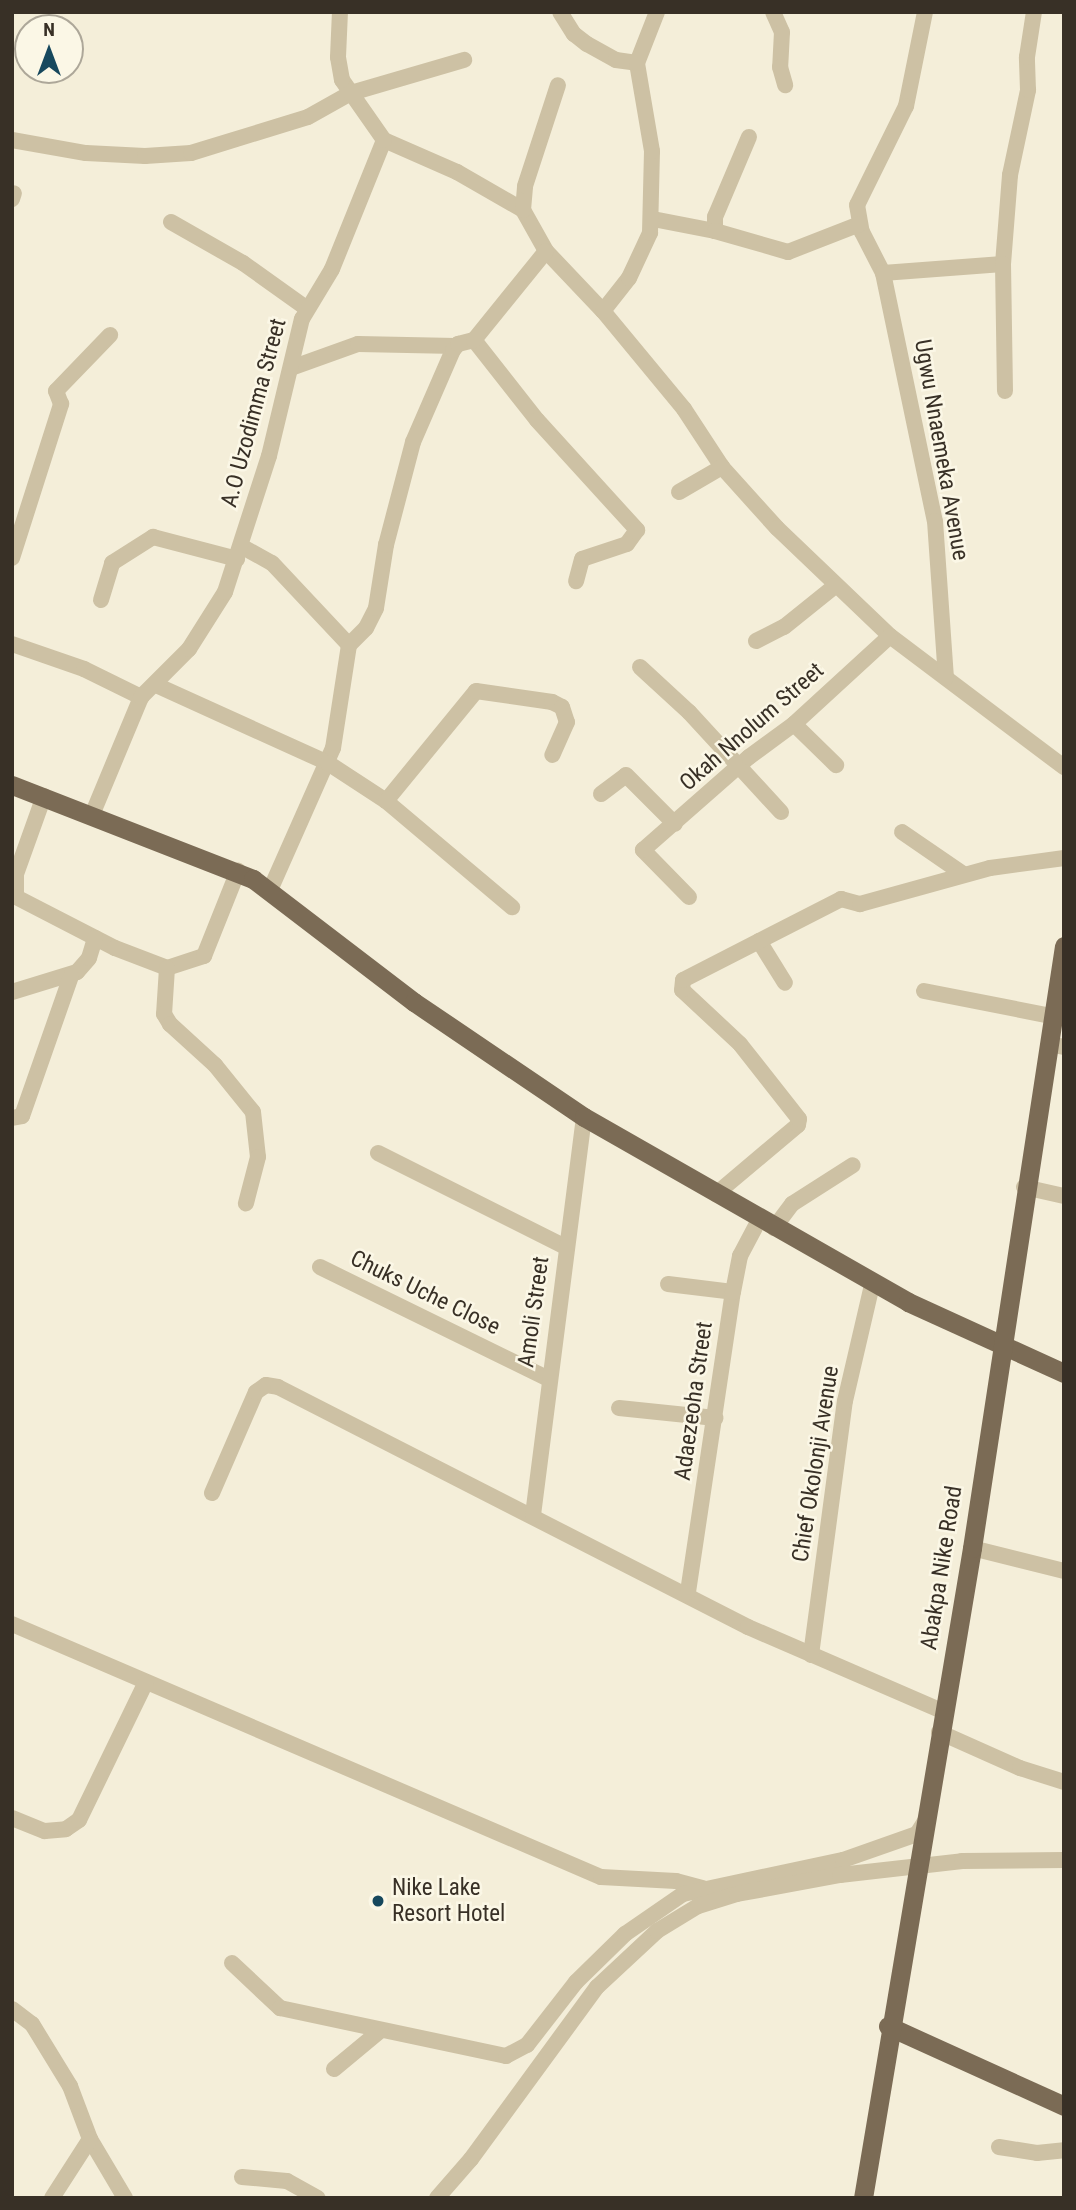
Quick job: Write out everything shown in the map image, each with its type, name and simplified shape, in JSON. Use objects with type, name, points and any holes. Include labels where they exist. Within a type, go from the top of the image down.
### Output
[{"type":"main road","points":[[12,785],[238,871],[270,890],[414,1002],[584,1117],[766,1224],[873,1281],[1064,1373]]},
{"type":"main road","name":"Abakpa Nike Road","points":[[863,2198],[888,2026],[919,1867],[939,1732],[972,1548],[1024,1188],[1056,1045],[1052,1016],[1064,946]]},
{"type":"main road","points":[[888,2026],[1064,2106]]},
{"type":"street","points":[[340,12],[338,57],[342,80],[384,140],[457,172],[523,210],[546,251],[603,311],[684,409],[723,467],[835,586],[890,636],[1064,767]]},
{"type":"street","points":[[560,12],[574,34],[587,44],[616,60],[638,62]]},
{"type":"street","points":[[603,311],[629,278],[653,219],[652,151],[638,62],[657,12]]},
{"type":"street","points":[[773,12],[782,32],[780,68],[785,85]]},
{"type":"street","points":[[653,219],[715,231],[788,252],[860,224],[857,205],[861,190],[888,148],[906,106],[925,12]]},
{"type":"street","points":[[1005,391],[1003,264],[1010,175],[1028,90],[1027,57],[1034,12]]},
{"type":"street","points":[[12,140],[86,153],[145,156],[191,153],[308,117],[351,93],[464,60]]},
{"type":"street","points":[[523,210],[525,186],[558,85]]},
{"type":"street","points":[[715,231],[715,217],[749,137]]},
{"type":"street","name":"A.O Uzodimma Street","points":[[92,815],[141,697],[156,685],[207,625],[239,552],[306,308],[332,270],[384,140]]},
{"type":"street","points":[[171,222],[243,263],[306,308]]},
{"type":"street","name":"Ugwu Nnaemeka Avenue","points":[[860,224],[883,273],[935,521],[946,678]]},
{"type":"street","points":[[291,368],[358,344],[456,346],[474,340],[546,251]]},
{"type":"street","points":[[883,273],[1003,264]]},
{"type":"street","points":[[12,558],[61,404],[56,391],[110,335]]},
{"type":"street","points":[[474,340],[537,420],[638,530],[627,544],[582,559],[576,581]]},
{"type":"street","points":[[270,890],[328,763],[349,645],[366,628],[376,608],[386,545],[413,442],[456,346]]},
{"type":"street","points":[[679,492],[723,467]]},
{"type":"street","points":[[101,600],[112,563],[153,537],[239,552],[272,563],[349,645]]},
{"type":"street","points":[[756,641],[784,627],[835,586]]},
{"type":"street","name":"Okah Nnolum Street","points":[[689,897],[643,850],[737,767],[794,724],[890,636]]},
{"type":"street","points":[[12,644],[84,669],[141,697]]},
{"type":"street","points":[[639,667],[689,712],[781,812]]},
{"type":"street","points":[[156,685],[328,763],[386,801],[512,907]]},
{"type":"street","points":[[386,801],[477,691],[552,702],[562,707],[567,722],[552,755]]},
{"type":"street","points":[[794,724],[836,765]]},
{"type":"street","points":[[601,794],[626,775],[636,780],[675,824]]},
{"type":"street","points":[[44,796],[16,874],[14,900],[167,968],[204,956],[238,871]]},
{"type":"street","points":[[902,832],[963,874]]},
{"type":"street","points":[[716,1194],[798,1125],[799,1119],[740,1044],[680,984],[842,899],[860,904],[963,874],[1064,859]]},
{"type":"street","points":[[12,1118],[22,1116],[71,976],[86,962],[95,938]]},
{"type":"street","points":[[759,941],[785,983]]},
{"type":"street","points":[[167,968],[164,1014],[170,1024],[215,1065],[253,1112],[258,1157],[246,1203]]},
{"type":"street","points":[[12,992],[71,976]]},
{"type":"street","points":[[924,991],[1052,1016]]},
{"type":"street","name":"Amoli Street","points":[[533,1515],[547,1378],[584,1117]]},
{"type":"street","points":[[377,1153],[566,1247]]},
{"type":"street","name":"Adaezeoha Street","points":[[688,1592],[740,1256],[766,1224],[853,1165]]},
{"type":"street","points":[[1024,1188],[1064,1196]]},
{"type":"street","name":"Chuks Uche Close","points":[[320,1266],[547,1378]]},
{"type":"street","name":"Chief Okolonji Avenue","points":[[811,1655],[845,1401],[873,1281]]},
{"type":"street","points":[[668,1284],[733,1292]]},
{"type":"street","points":[[212,1493],[256,1392],[266,1385],[278,1387],[419,1456],[502,1505],[533,1515],[688,1592],[748,1627],[943,1712],[920,1832],[843,1860],[712,1890],[683,1894],[625,1934],[576,1982],[527,2045],[513,2054],[501,2056],[280,2008],[232,1963]]},
{"type":"street","points":[[620,1408],[715,1418]]},
{"type":"street","points":[[972,1548],[1064,1571]]},
{"type":"street","points":[[12,1624],[601,1877],[676,1881],[712,1890]]},
{"type":"street","points":[[12,1818],[45,1831],[66,1829],[79,1820],[146,1682]]},
{"type":"street","points":[[939,1732],[1020,1769],[1064,1782]]},
{"type":"street","points":[[437,2198],[471,2159],[597,1987],[657,1931],[698,1906],[737,1894],[840,1875],[962,1861],[1064,1860]]},
{"type":"street","points":[[12,2009],[32,2024],[70,2086],[90,2139],[125,2198]]},
{"type":"street","points":[[334,2068],[381,2030]]},
{"type":"street","points":[[52,2198],[90,2139]]},
{"type":"street","points":[[999,2147],[1037,2153],[1064,2150]]},
{"type":"street","points":[[242,2177],[287,2181],[318,2198]]},
{"type":"place","name":"Nike Lake Resort Hotel","points":[[378,1901]]}]
